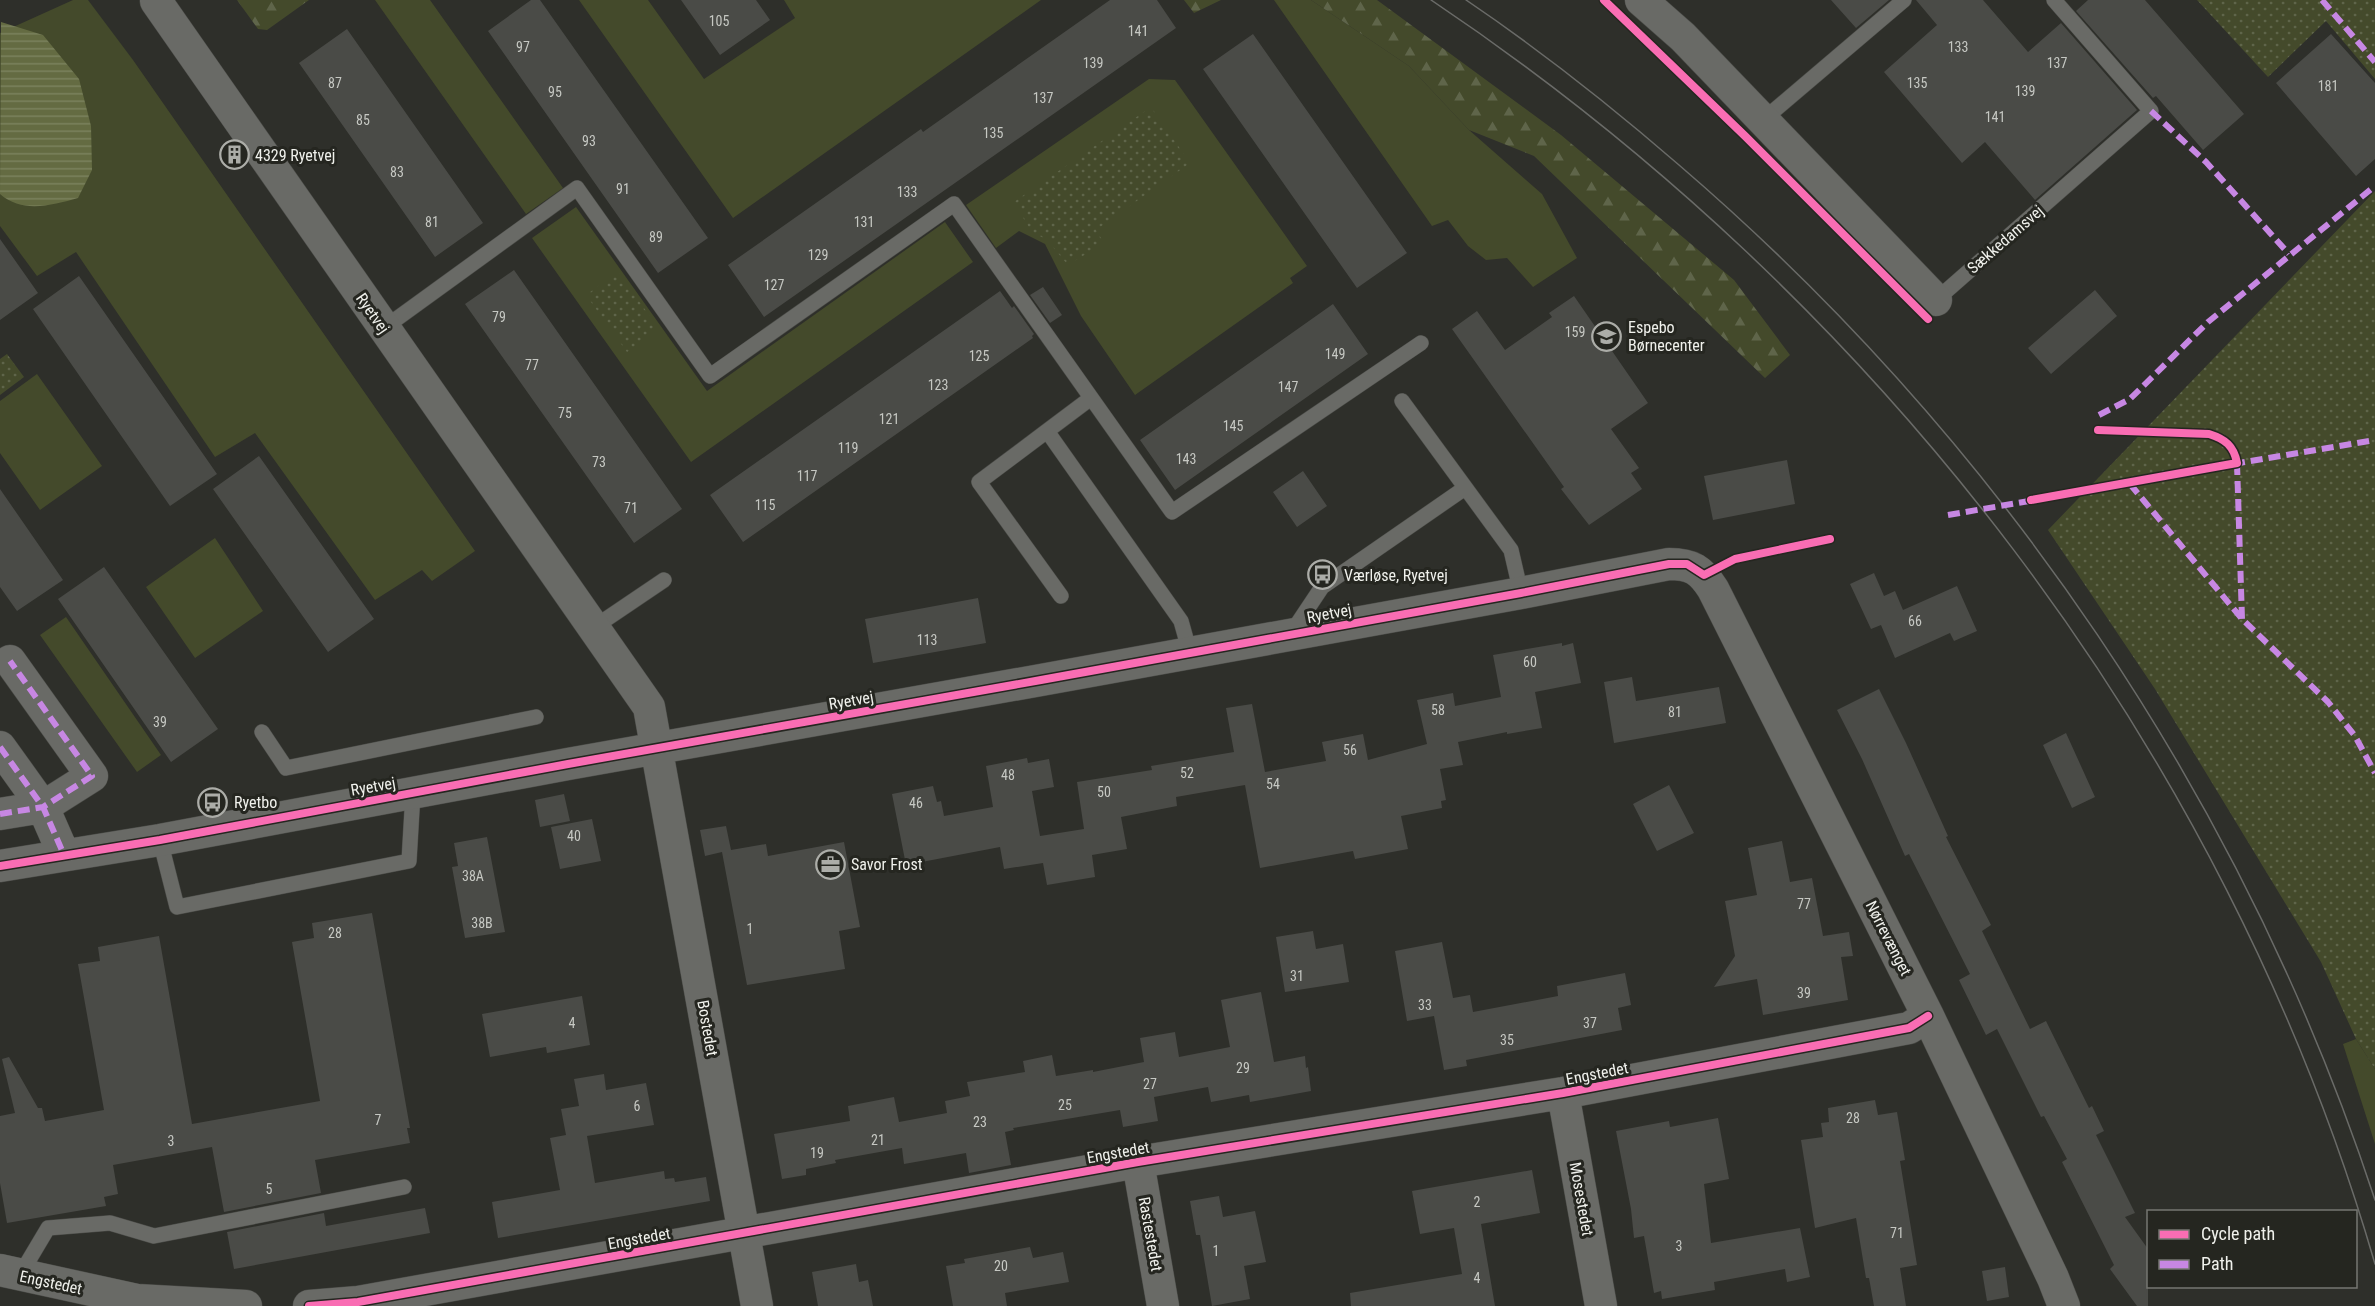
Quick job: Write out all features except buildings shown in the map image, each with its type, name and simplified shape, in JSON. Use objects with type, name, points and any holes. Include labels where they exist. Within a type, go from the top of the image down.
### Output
[{"type":"street","name":"Sækkedamsvej","points":[[1641,0],[1683,37],[1936,300]]},
{"type":"street","name":"Ryetvej","points":[[156,1],[649,707],[658,750]]},
{"type":"street","name":"Ryetvej","points":[[0,866],[160,840],[568,764],[658,750],[1669,564],[1687,564],[1704,575]]},
{"type":"street","name":"Nørrevænget","points":[[1704,575],[1928,1016],[2054,1278],[2064,1306]]},
{"type":"street","points":[[0,813],[43,807],[92,776],[10,661]]},
{"type":"street","points":[[0,747],[43,807],[64,855]]},
{"type":"street","name":"Bostedet","points":[[658,750],[757,1306]]},
{"type":"street","name":"Engstedet","points":[[309,1306],[358,1302],[1138,1162],[1563,1093],[1909,1028],[1928,1016]]},
{"type":"street","name":"Mosestedet","points":[[1563,1093],[1601,1306]]},
{"type":"street","name":"Rastestedet","points":[[1138,1162],[1163,1306]]},
{"type":"street","name":"Engstedet","points":[[10,1273],[137,1300],[246,1306]]},
{"type":"lane","points":[[1763,120],[1904,0]]},
{"type":"lane","name":"Sækkedamsvej","points":[[1936,300],[2151,111],[2054,0]]},
{"type":"lane","points":[[384,328],[578,188],[710,376],[954,204],[1172,512],[1421,343]]},
{"type":"lane","points":[[1061,596],[979,482],[1091,398]]},
{"type":"lane","points":[[1402,401],[1511,550],[1521,593]]},
{"type":"lane","points":[[1047,431],[1181,621],[1190,653]]},
{"type":"lane","points":[[1290,635],[1322,587],[1465,488]]},
{"type":"lane","points":[[593,628],[664,580]]},
{"type":"lane","points":[[262,732],[286,768],[536,717]]},
{"type":"lane","points":[[160,840],[177,907],[409,861],[413,793]]},
{"type":"lane","points":[[10,1273],[48,1228],[110,1223],[154,1236],[404,1187]]},
{"type":"green space","points":[[73,0],[88,0],[133,60],[475,551],[432,581],[422,570],[375,600],[255,433],[215,457],[76,252],[37,276],[0,226],[0,33]]},
{"type":"green space","points":[[237,0],[309,0],[267,30],[258,29]]},
{"type":"green space","points":[[375,0],[430,0],[563,188],[526,214]]},
{"type":"green space","points":[[579,0],[648,0],[704,79],[795,18],[784,0],[1041,0],[733,218]]},
{"type":"green space","points":[[1184,0],[1221,0],[1194,13]]},
{"type":"green space","points":[[1274,0],[1311,0],[1409,66],[1469,130],[1542,194],[1577,258],[1533,287],[1507,258],[1486,260],[1468,246],[1448,220],[1432,226]]},
{"type":"green space","points":[[1311,0],[1377,0],[1561,135],[1734,280],[1790,355],[1765,378],[1534,156],[1469,130],[1409,66]]},
{"type":"green space","points":[[2197,0],[2375,0],[2375,79],[2326,21],[2268,77]]},
{"type":"green space","points":[[1149,79],[1175,80],[1307,266],[1290,278],[1293,283],[1135,395],[1081,316],[1045,244],[1019,231],[996,248],[966,205]]},
{"type":"green space","points":[[1151,107],[1190,163],[1096,230],[1104,243],[1068,265],[1047,240],[1031,231],[1014,202]]},
{"type":"green space","points":[[2375,191],[2375,1069],[2356,1039],[2321,962],[2155,689],[2048,530]]},
{"type":"green space","points":[[576,207],[707,391],[945,222],[973,262],[691,462],[532,238]]},
{"type":"green space","points":[[618,272],[659,329],[627,352],[586,295]]},
{"type":"green space","points":[[7,354],[24,377],[0,395],[0,359]]},
{"type":"green space","points":[[37,374],[102,466],[40,510],[0,453],[0,401]]},
{"type":"green space","points":[[215,538],[263,611],[195,658],[146,587]]},
{"type":"green space","points":[[66,617],[161,755],[137,772],[40,635]]},
{"type":"green space","points":[[2356,1039],[2375,1069],[2375,1144],[2343,1044]]},
{"type":"shaded area","points":[[1,22],[43,35],[79,79],[91,126],[92,170],[78,198],[48,205],[28,206],[18,204],[0,194]]},
{"type":"tram line","points":[[1431,0],[1593,119],[1745,251],[1886,395],[2014,550],[2128,715],[2227,890],[2310,1073],[2357,1210]]},
{"type":"tram line","points":[[1466,0],[1575,79],[1627,121],[1679,165],[1795,272],[1904,386],[2005,507],[2098,635],[2181,768],[2256,907],[2320,1051],[2375,1200]]},
{"type":"tram line","points":[[2357,1211],[2375,1264]]},
{"type":"marked path","points":[[2322,0],[2375,62]]},
{"type":"marked path","points":[[2151,111],[2206,162],[2289,254]]},
{"type":"marked path","points":[[2099,415],[2130,399],[2208,322],[2375,186]]},
{"type":"marked path","points":[[2233,464],[2375,440]]},
{"type":"marked path","points":[[2237,463],[2242,619]]},
{"type":"marked path","points":[[2130,484],[2242,619],[2328,702],[2355,736],[2375,773]]},
{"type":"marked path","points":[[1948,515],[2035,500]]},
{"type":"marked path","points":[[0,814],[43,807],[92,776],[10,661]]},
{"type":"marked path","points":[[0,747],[43,807],[64,855]]},
{"type":"cycle path","points":[[1604,0],[1745,136],[1928,319]]},
{"type":"cycle path","points":[[2031,500],[2237,463],[2234,452],[2228,444],[2209,434],[2098,430]]},
{"type":"cycle path","points":[[0,866],[160,840],[568,764],[1521,593],[1669,564],[1687,564],[1704,575],[1735,559],[1830,539]]},
{"type":"cycle path","points":[[309,1306],[358,1302],[1138,1162],[1563,1093],[1909,1028],[1928,1016]]},
{"type":"place","name":"4329 Ryetvej","points":[[234,155]]},
{"type":"place","name":"Espebo Børnecenter","points":[[1607,336]]},
{"type":"place","name":"Værløse, Ryetvej","points":[[1323,575]]},
{"type":"place","name":"Ryetbo","points":[[213,802]]},
{"type":"place","name":"Savor Frost","points":[[830,864]]}]
